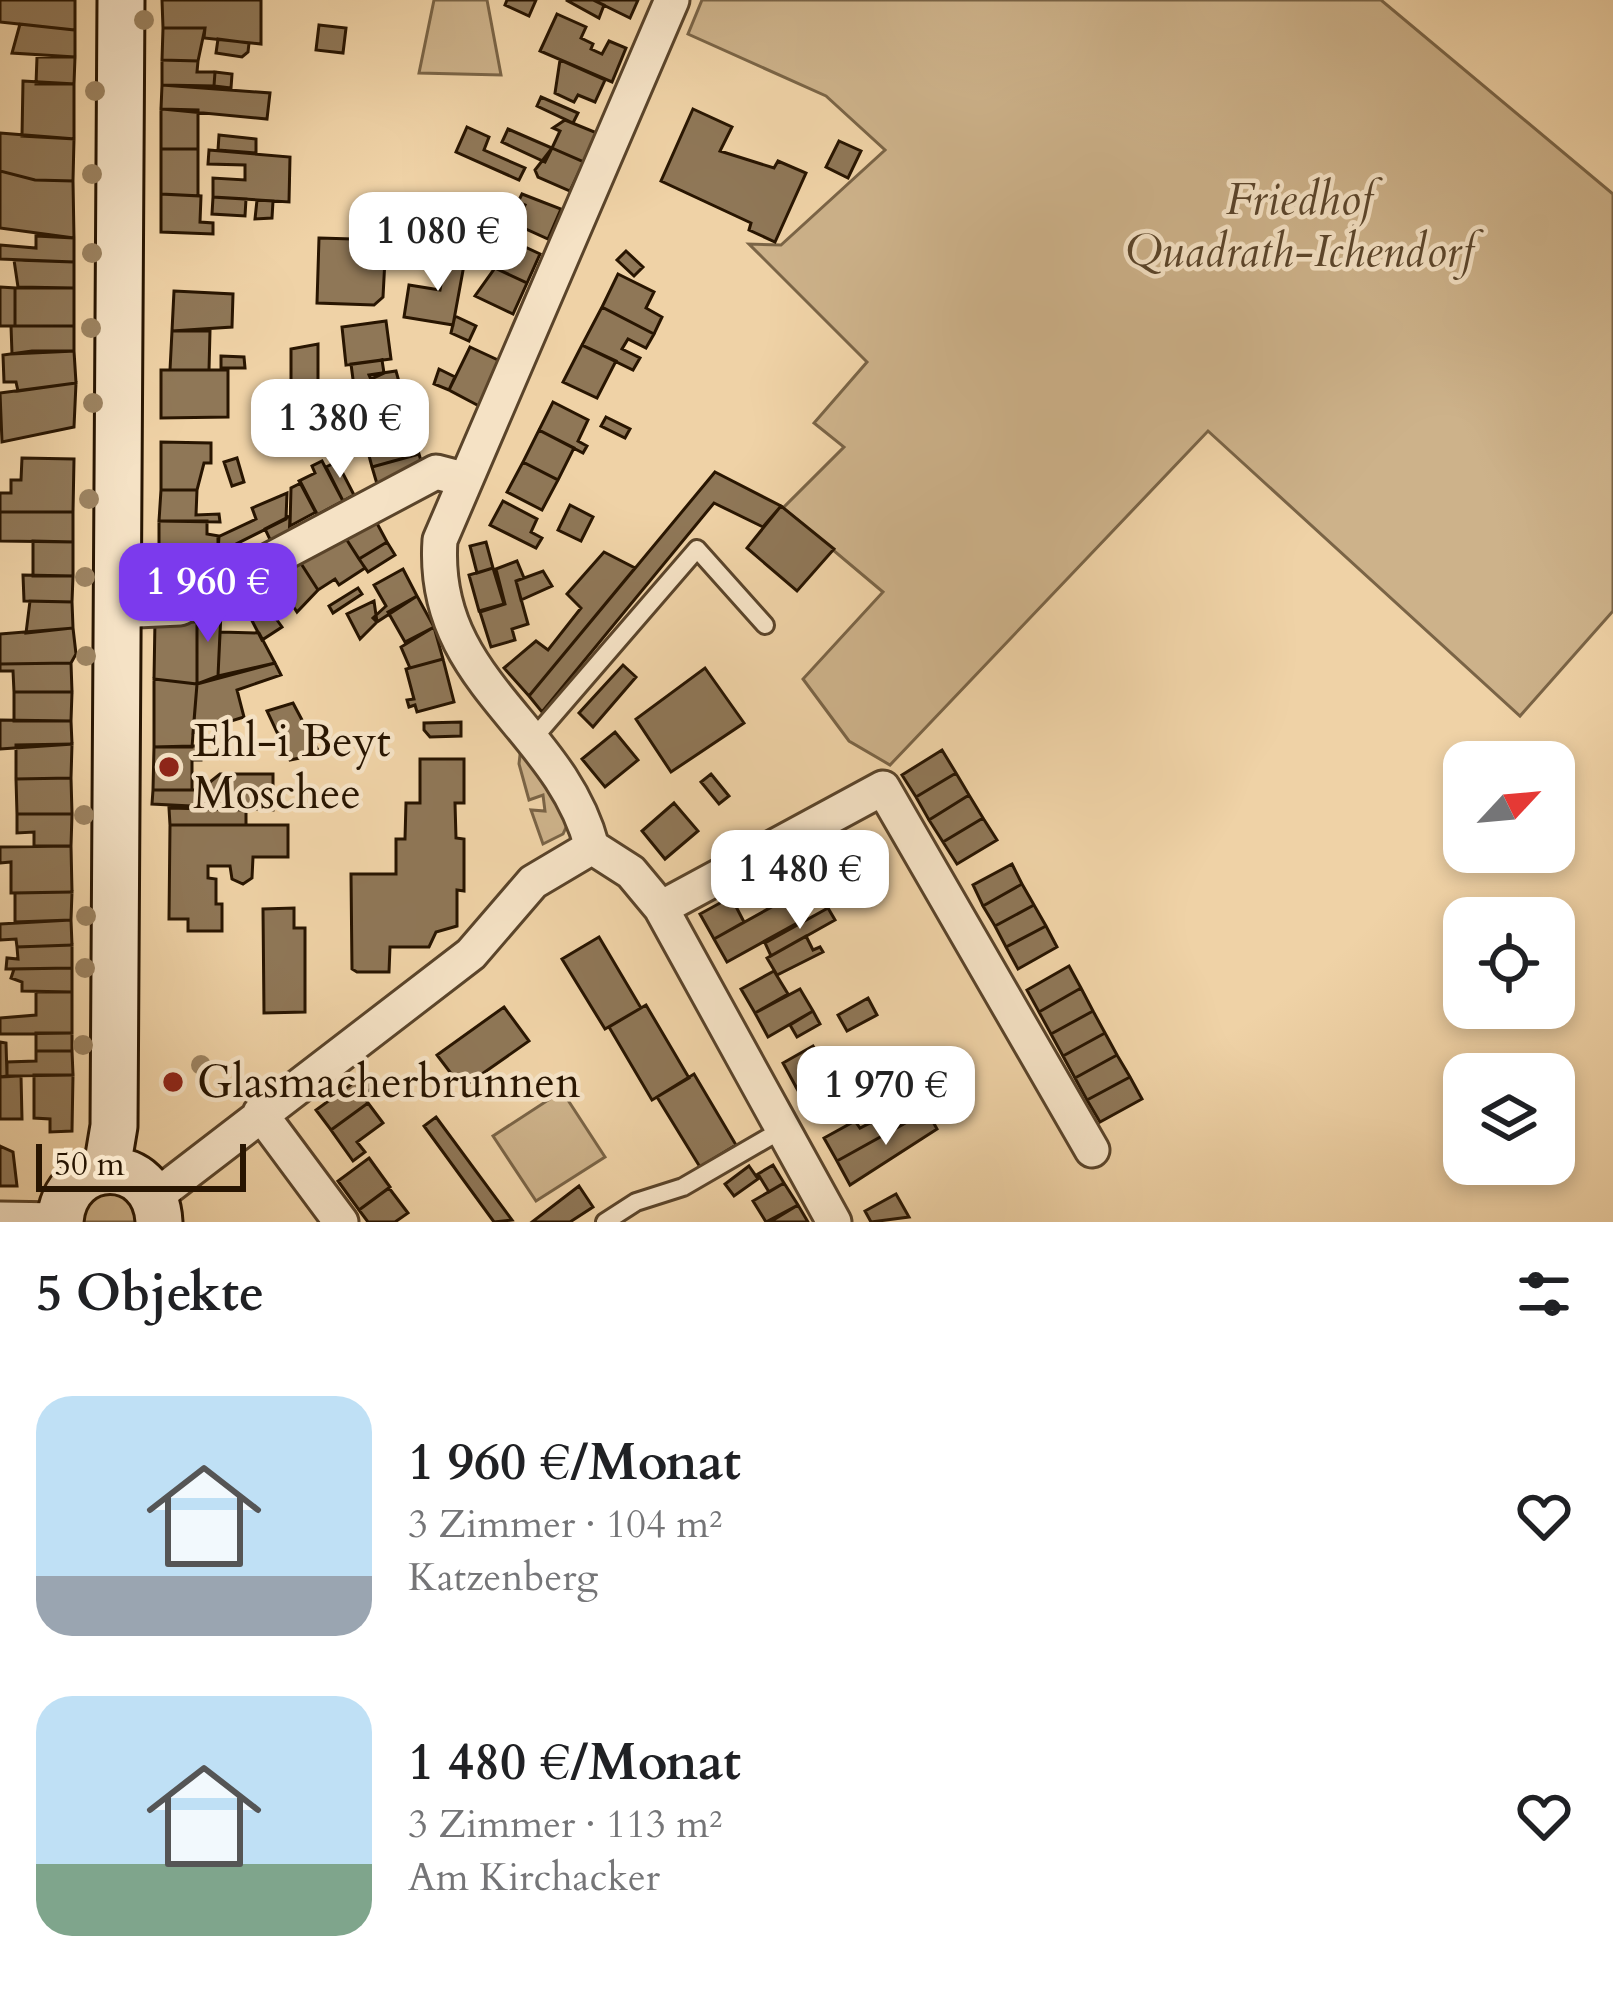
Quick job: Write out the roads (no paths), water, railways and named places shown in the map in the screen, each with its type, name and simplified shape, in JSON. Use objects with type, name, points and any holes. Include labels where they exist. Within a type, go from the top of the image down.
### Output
[{"type":"main road","points":[[107,1168],[114,1126],[121,0]]},
{"type":"main road","points":[[59,1221],[68,1190],[92,1171],[107,1168],[134,1175],[157,1210]]},
{"type":"street","points":[[672,0],[440,540],[445,604],[472,669],[572,789],[592,847],[631,872],[661,908],[833,1222]]},
{"type":"street","points":[[115,611],[180,608],[436,472],[463,479]]},
{"type":"street","points":[[661,908],[883,788],[1092,1150]]},
{"type":"street","points":[[157,1210],[260,1113],[471,954],[533,882],[592,847]]},
{"type":"street","points":[[260,1113],[341,1222]]},
{"type":"street","points":[[0,1219],[59,1221]]},
{"type":"lane","points":[[532,740],[697,549],[765,625]]},
{"type":"lane","points":[[605,1222],[636,1202],[683,1187],[783,1130]]},
{"type":"place","name":"Ehl-i Beyt Moschee","points":[[169,767]]},
{"type":"place","name":"Glasmacherbrunnen","points":[[173,1082]]},
{"type":"park label","name":"Friedhof Quadrath-Ichendorf","points":[[1300,225]]}]
